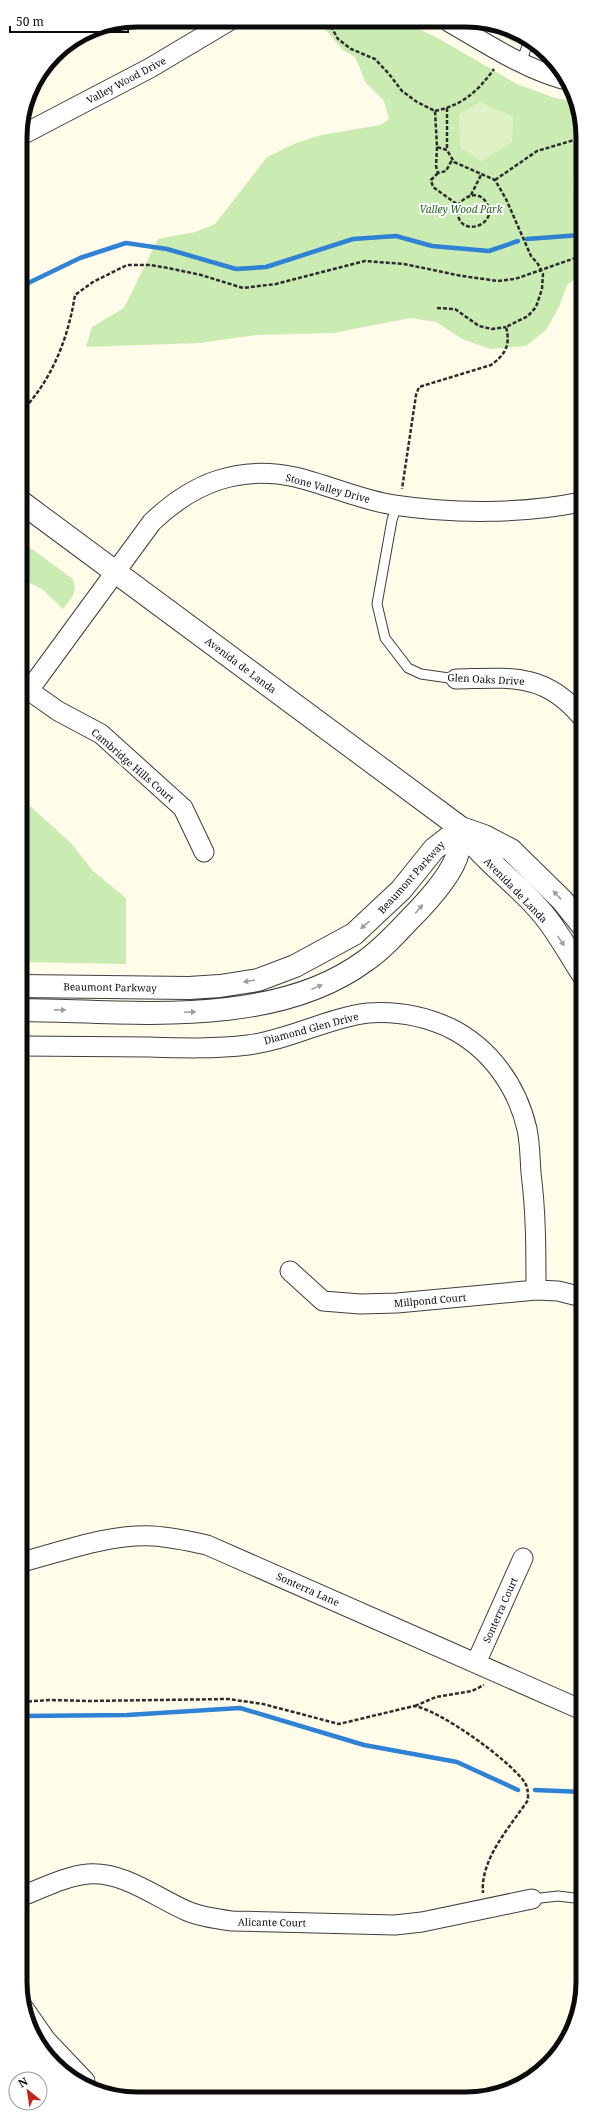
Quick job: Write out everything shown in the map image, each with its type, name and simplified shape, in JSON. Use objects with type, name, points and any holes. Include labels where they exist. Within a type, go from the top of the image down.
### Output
[{"type":"street","name":"Valley Wood Drive","points":[[27,132],[150,68],[219,27]]},
{"type":"street","points":[[458,27],[521,63],[558,78]]},
{"type":"street","name":"Stone Valley Drive","points":[[27,684],[152,522],[168,507],[187,493],[206,484],[229,477],[272,474],[399,497],[488,511],[576,503]]},
{"type":"street","name":"Avenida de Landa","points":[[27,506],[461,828],[484,836],[511,850],[562,900],[576,918]]},
{"type":"street","name":"Glen Oaks Drive","points":[[456,679],[523,680],[540,684],[560,695],[576,711]]},
{"type":"street","name":"Cambridge Hills Court","points":[[27,688],[58,711],[100,734],[183,808],[204,852]]},
{"type":"street","name":"Avenida de Landa","points":[[461,828],[472,844],[543,914],[576,964]]},
{"type":"street","name":"Beaumont Parkway","points":[[27,986],[189,988],[220,986],[258,980],[280,972],[323,953],[354,934],[401,890],[434,849],[461,828]]},
{"type":"street","name":"Beaumont Parkway","points":[[27,1010],[190,1012],[221,1010],[266,1003],[303,992],[336,979],[364,962],[394,936],[419,910],[450,870],[458,853],[461,828]]},
{"type":"street","name":"Diamond Glen Drive","points":[[27,1046],[216,1048],[283,1038],[367,1013],[415,1015],[458,1032],[478,1046],[495,1063],[509,1083],[520,1106],[527,1130],[536,1216],[536,1290]]},
{"type":"street","name":"Millpond Court","points":[[290,1271],[323,1301],[360,1304],[397,1303],[536,1290],[558,1291],[576,1296]]},
{"type":"street","name":"Sonterra Lane","points":[[27,1561],[112,1539],[152,1536],[180,1539],[207,1545],[576,1707]]},
{"type":"street","name":"Sonterra Court","points":[[484,1667],[523,1558]]},
{"type":"street","name":"Alicante Court","points":[[27,1894],[73,1876],[106,1874],[122,1879],[189,1912],[211,1918],[232,1921],[395,1925],[422,1922],[532,1899]]},
{"type":"street","points":[[36,2025],[46,2040],[78,2074]]},
{"type":"lane","points":[[521,63],[527,46]]},
{"type":"lane","name":"Glen Oaks Drive","points":[[399,497],[390,530],[377,604],[385,638],[408,668],[421,674],[456,679]]},
{"type":"lane","points":[[532,1899],[558,1896],[576,1899]]},
{"type":"path","points":[[331,27],[338,39],[351,49],[376,59],[402,91],[417,102],[435,111],[447,108],[475,93],[494,69]]},
{"type":"path","points":[[437,308],[456,309],[480,326],[492,329],[506,328],[528,316],[536,307],[542,289],[541,270],[530,256],[506,199],[495,180],[452,160],[447,150],[447,108]]},
{"type":"path","points":[[435,111],[437,146],[436,166],[438,173]]},
{"type":"path","points":[[495,180],[536,151],[576,139]]},
{"type":"path","points":[[437,146],[447,150]]},
{"type":"path","points":[[452,160],[446,171],[438,173],[431,180],[433,187],[458,205]]},
{"type":"path","points":[[472,195],[482,173]]},
{"type":"path","points":[[472,195],[479,196],[485,200],[489,207],[489,215],[485,222],[479,226],[472,227],[465,225],[459,220],[457,213],[458,205],[463,198],[472,195]]},
{"type":"path","points":[[27,405],[40,391],[59,356],[75,294],[93,282],[127,266],[150,265],[162,267],[201,275],[243,288],[276,284],[365,261],[404,264],[462,276],[498,281],[516,278],[576,258]]},
{"type":"path","points":[[399,497],[416,395],[419,387],[491,365],[501,358],[508,348],[506,328]]},
{"type":"path","points":[[27,1702],[49,1700],[89,1702],[228,1699],[262,1704],[340,1724],[414,1706],[436,1696],[472,1691],[483,1685],[484,1667]]},
{"type":"path","points":[[414,1706],[425,1708],[448,1720],[491,1751],[523,1780],[528,1790],[528,1800],[489,1859],[482,1881],[484,1909]]},
{"type":"green space","name":"Valley Wood Park","points":[[415,27],[436,37],[517,84],[552,97],[570,101],[574,115],[576,130],[576,178],[573,181],[576,195],[576,279],[567,285],[559,307],[546,330],[526,346],[490,349],[462,339],[436,322],[411,318],[333,333],[256,335],[200,343],[86,347],[92,327],[124,308],[158,239],[195,232],[215,224],[267,157],[296,143],[321,135],[380,125],[389,119],[384,101],[366,83],[355,57],[343,50],[324,28]]},
{"type":"green space","points":[[499,32],[508,35],[533,50],[510,40]]},
{"type":"green space","points":[[481,102],[513,117],[512,142],[481,161],[460,147],[459,114]]},
{"type":"green space","points":[[27,545],[73,579],[75,588],[71,599],[63,609],[42,589],[27,582]]},
{"type":"green space","points":[[27,803],[71,843],[93,871],[126,898],[126,964],[27,962]]},
{"type":"waterway","points":[[527,239],[576,235]]},
{"type":"waterway","points":[[27,284],[80,258],[126,243],[167,249],[236,269],[266,267],[353,239],[396,236],[432,246],[489,251],[518,241]]},
{"type":"waterway","points":[[27,1716],[127,1715],[240,1708],[364,1745],[457,1762],[518,1790]]},
{"type":"waterway","points":[[535,1790],[576,1792]]}]
